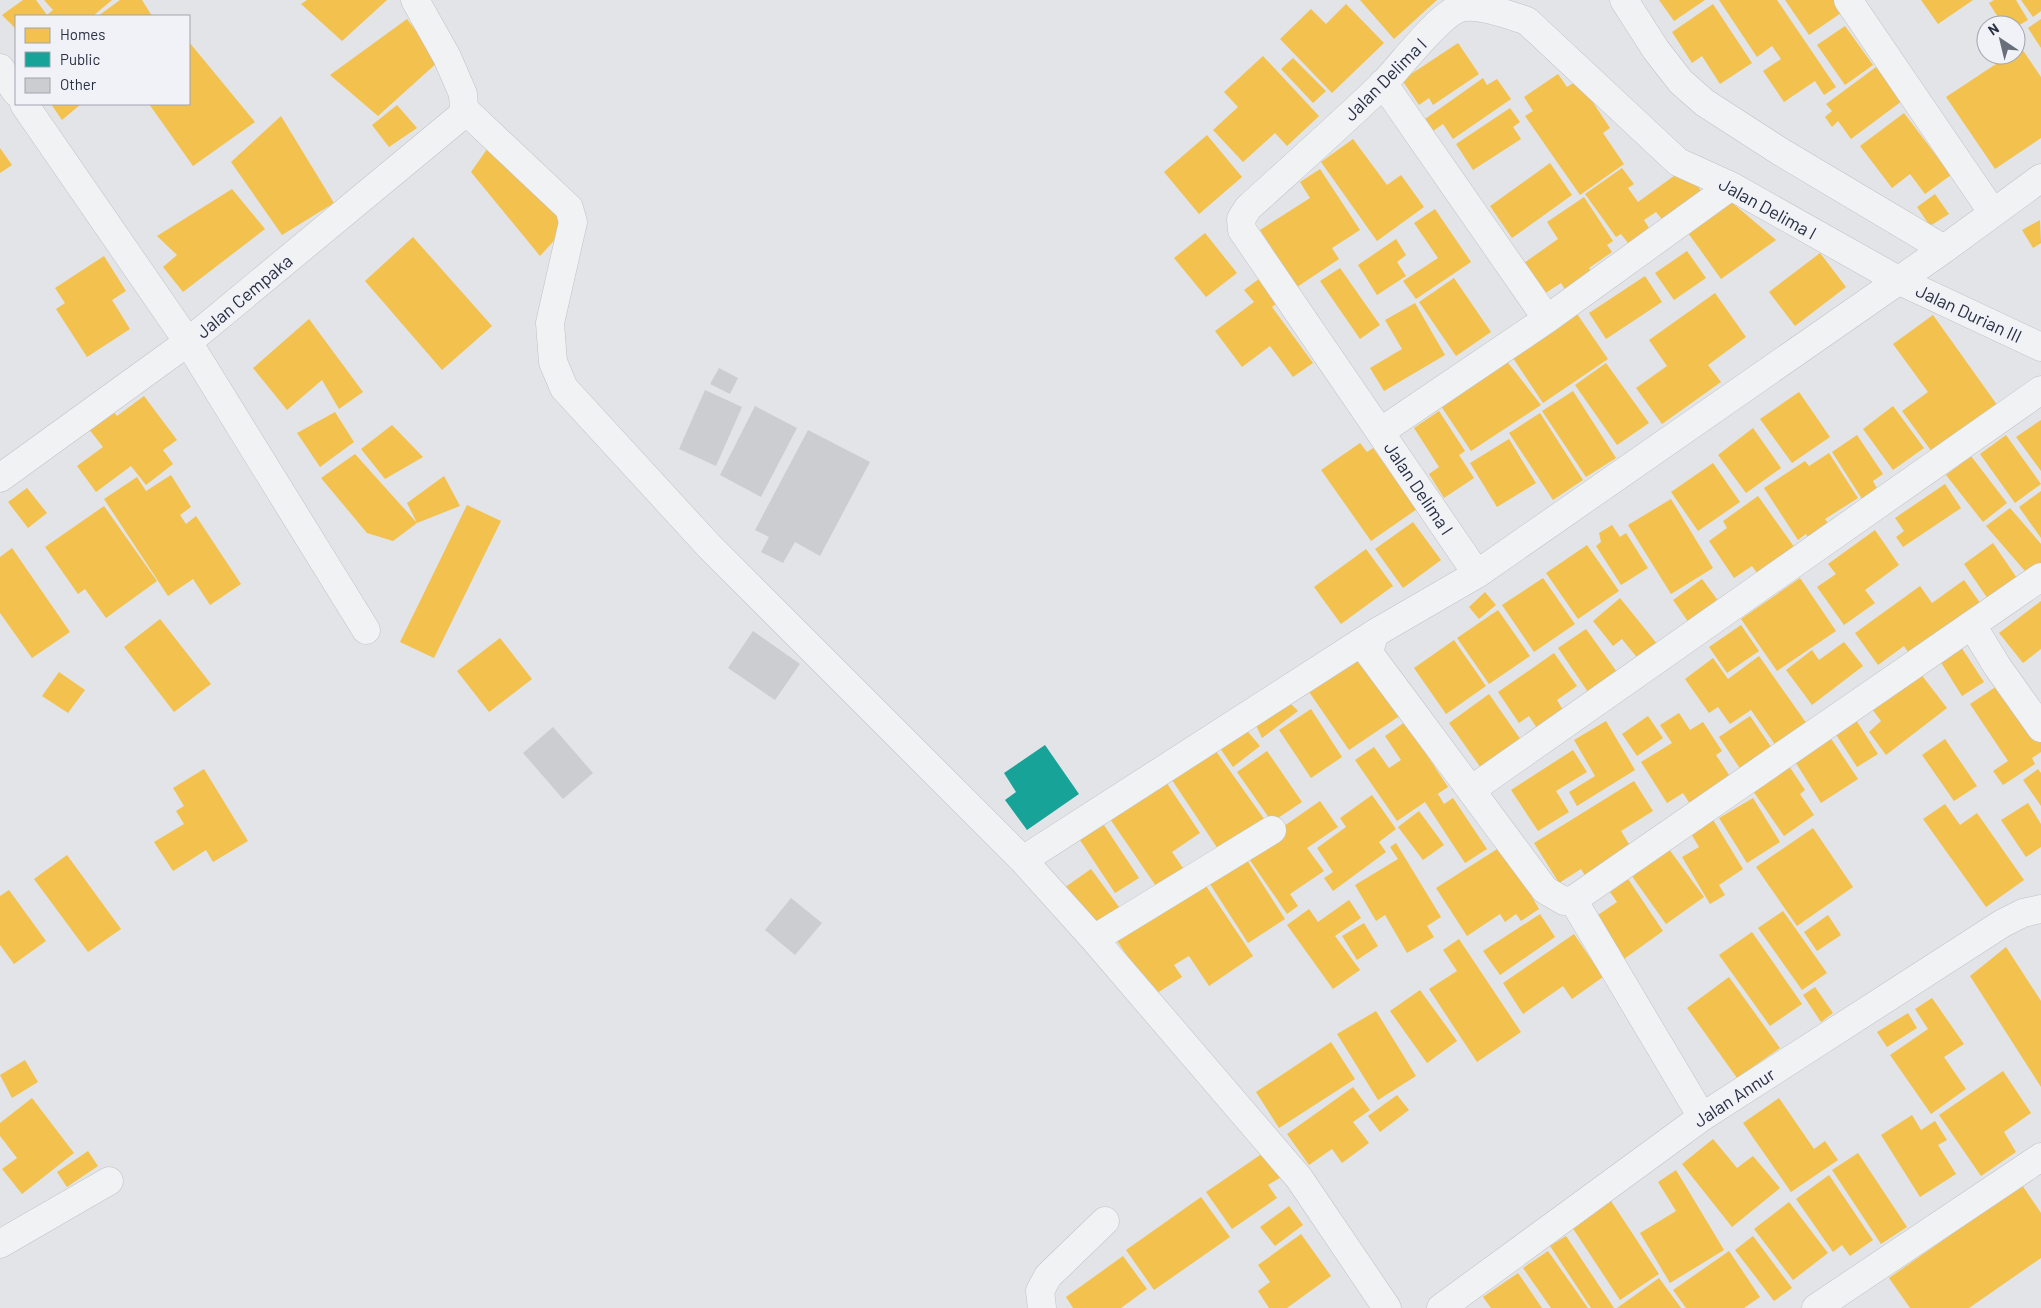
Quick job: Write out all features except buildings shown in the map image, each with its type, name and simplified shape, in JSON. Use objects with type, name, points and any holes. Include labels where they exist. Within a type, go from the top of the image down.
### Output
[{"type":"street","points":[[415,0],[447,57],[463,102],[569,208],[573,222],[550,323],[554,362],[564,388],[709,546],[1023,860],[1094,939],[1299,1178],[1387,1308]]},
{"type":"street","points":[[1624,0],[1681,82],[1706,103],[1781,152],[1944,249]]},
{"type":"street","points":[[1848,0],[1993,213]]},
{"type":"street","name":"Jalan Delima I","points":[[1477,574],[1242,230],[1241,220],[1248,208],[1384,83],[1444,18],[1460,8],[1478,8],[1506,14],[1526,21],[1678,162],[1731,186],[1898,280]]},
{"type":"street","points":[[0,68],[15,90]]},
{"type":"street","points":[[1384,83],[1547,319]]},
{"type":"street","name":"Jalan Cempaka","points":[[0,478],[188,342],[461,116],[463,102]]},
{"type":"street","points":[[25,105],[188,342],[366,630]]},
{"type":"street","points":[[1023,860],[1377,632],[1477,574],[1944,249],[2041,178]]},
{"type":"street","points":[[1380,432],[1547,319],[1731,186]]},
{"type":"street","name":"Jalan Durian III","points":[[1898,280],[2041,347]]},
{"type":"street","points":[[1471,790],[2041,390]]},
{"type":"street","points":[[1377,632],[1370,645],[1369,652],[1545,890],[1564,901],[1572,900],[2041,577]]},
{"type":"street","points":[[1972,625],[1997,666],[2041,728]]},
{"type":"street","points":[[1094,939],[1272,830]]},
{"type":"street","points":[[1572,900],[1702,1117]]},
{"type":"street","name":"Jalan Annur","points":[[1441,1308],[1702,1117],[2003,923],[2023,913],[2041,908]]},
{"type":"street","points":[[1816,1308],[2041,1157]]},
{"type":"street","points":[[0,1244],[109,1181]]},
{"type":"street","points":[[1042,1308],[1040,1291],[1048,1276],[1105,1221]]}]
